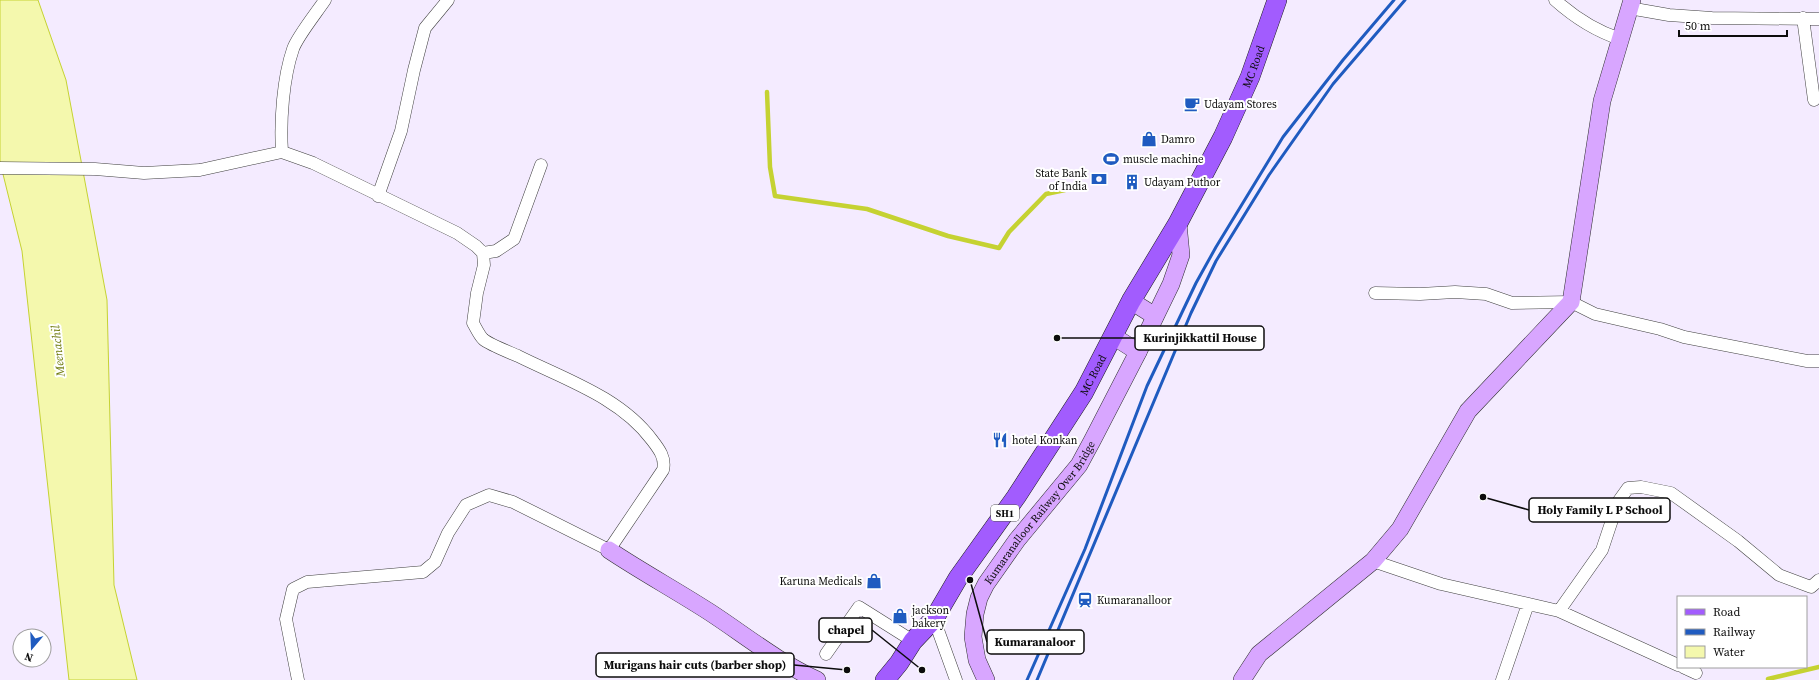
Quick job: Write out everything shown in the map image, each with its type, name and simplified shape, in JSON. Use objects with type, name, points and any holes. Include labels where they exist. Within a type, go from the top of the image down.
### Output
[{"type":"main road","name":"MC Road","points":[[885,680],[899,663],[913,641],[934,619],[958,578],[1016,497],[1084,392],[1131,301],[1178,223],[1223,137],[1250,77],[1277,0]]},
{"type":"street","points":[[282,152],[281,133],[285,86],[293,48],[325,0]]},
{"type":"street","points":[[378,196],[401,131],[414,70],[426,28],[448,0]]},
{"type":"street","points":[[1555,0],[1580,19],[1604,33],[1620,39]]},
{"type":"street","points":[[1242,680],[1259,654],[1373,561],[1400,529],[1468,411],[1571,302],[1602,102],[1630,4],[1669,15],[1705,18],[1819,18]]},
{"type":"street","points":[[1803,18],[1814,100]]},
{"type":"street","points":[[0,168],[95,168],[144,173],[200,170],[282,152],[313,163],[378,196],[457,233],[483,253],[496,251],[514,239],[541,164]]},
{"type":"street","name":"Kumaranalloor Railway Over Bridge","points":[[986,680],[977,660],[973,637],[975,614],[979,598],[986,584],[1016,540],[1079,465],[1138,352],[1171,284],[1181,254],[1178,223]]},
{"type":"street","points":[[483,253],[484,265],[477,293],[473,323],[483,339],[534,364],[577,382],[614,406],[646,431],[664,459],[663,470],[609,550]]},
{"type":"street","points":[[1375,293],[1420,294],[1455,292],[1486,294],[1512,303],[1571,302],[1595,314],[1660,329],[1690,339],[1807,361],[1819,361]]},
{"type":"street","points":[[1131,301],[1156,316]]},
{"type":"street","points":[[1113,336],[1138,352]]},
{"type":"street","points":[[1559,611],[1602,550],[1618,502],[1628,488],[1641,487],[1671,493],[1738,541],[1779,575],[1811,587],[1819,580]]},
{"type":"street","points":[[298,680],[286,619],[293,589],[307,582],[423,572],[435,562],[448,533],[466,505],[489,495],[513,502],[609,550],[712,614],[750,641],[796,670],[817,680]]},
{"type":"street","points":[[1373,561],[1441,584],[1559,611],[1677,665]]},
{"type":"street","points":[[1502,680],[1528,604]]},
{"type":"street","points":[[826,654],[859,608],[913,641]]},
{"type":"street","points":[[934,619],[956,680]]},
{"type":"street","points":[[1685,668],[1696,673]]},
{"type":"water","name":"Meenachil","points":[[0,0],[38,0],[66,80],[107,300],[114,585],[137,680],[69,680],[22,251],[0,162]]},
{"type":"waterway","points":[[767,92],[770,167],[775,196],[867,209],[948,236],[999,248],[1009,232],[1046,194],[1065,190]]},
{"type":"waterway","points":[[1768,679],[1819,667]]},
{"type":"railway","points":[[1027,680],[1085,549],[1147,386],[1196,283],[1216,247],[1283,137],[1343,60],[1394,0]]},
{"type":"railway","points":[[1037,680],[1191,313],[1216,261],[1269,175],[1333,84],[1405,0]]},
{"type":"place","name":"Udayam Stores","points":[[1192,104]]},
{"type":"place","name":"Damro","points":[[1149,139]]},
{"type":"place","name":"muscle machine","points":[[1111,159]]},
{"type":"place","name":"State Bank of India","points":[[1099,179]]},
{"type":"place","name":"Udayam Puthor","points":[[1132,182]]},
{"type":"place","name":"Kurinjikkattil House","points":[[1057,338]]},
{"type":"place","name":"hotel Konkan","points":[[1000,440]]},
{"type":"place","name":"Holy Family L P School","points":[[1483,497]]},
{"type":"place","name":"Kumaranaloor","points":[[970,580]]},
{"type":"place","name":"Karuna Medicals","points":[[874,581]]},
{"type":"place","name":"Kumaranalloor","points":[[1085,600]]},
{"type":"place","name":"jackson bakery","points":[[900,616]]},
{"type":"place","name":"Murigans hair cuts (barber shop)","points":[[847,670]]},
{"type":"place","name":"chapel","points":[[922,670]]}]
